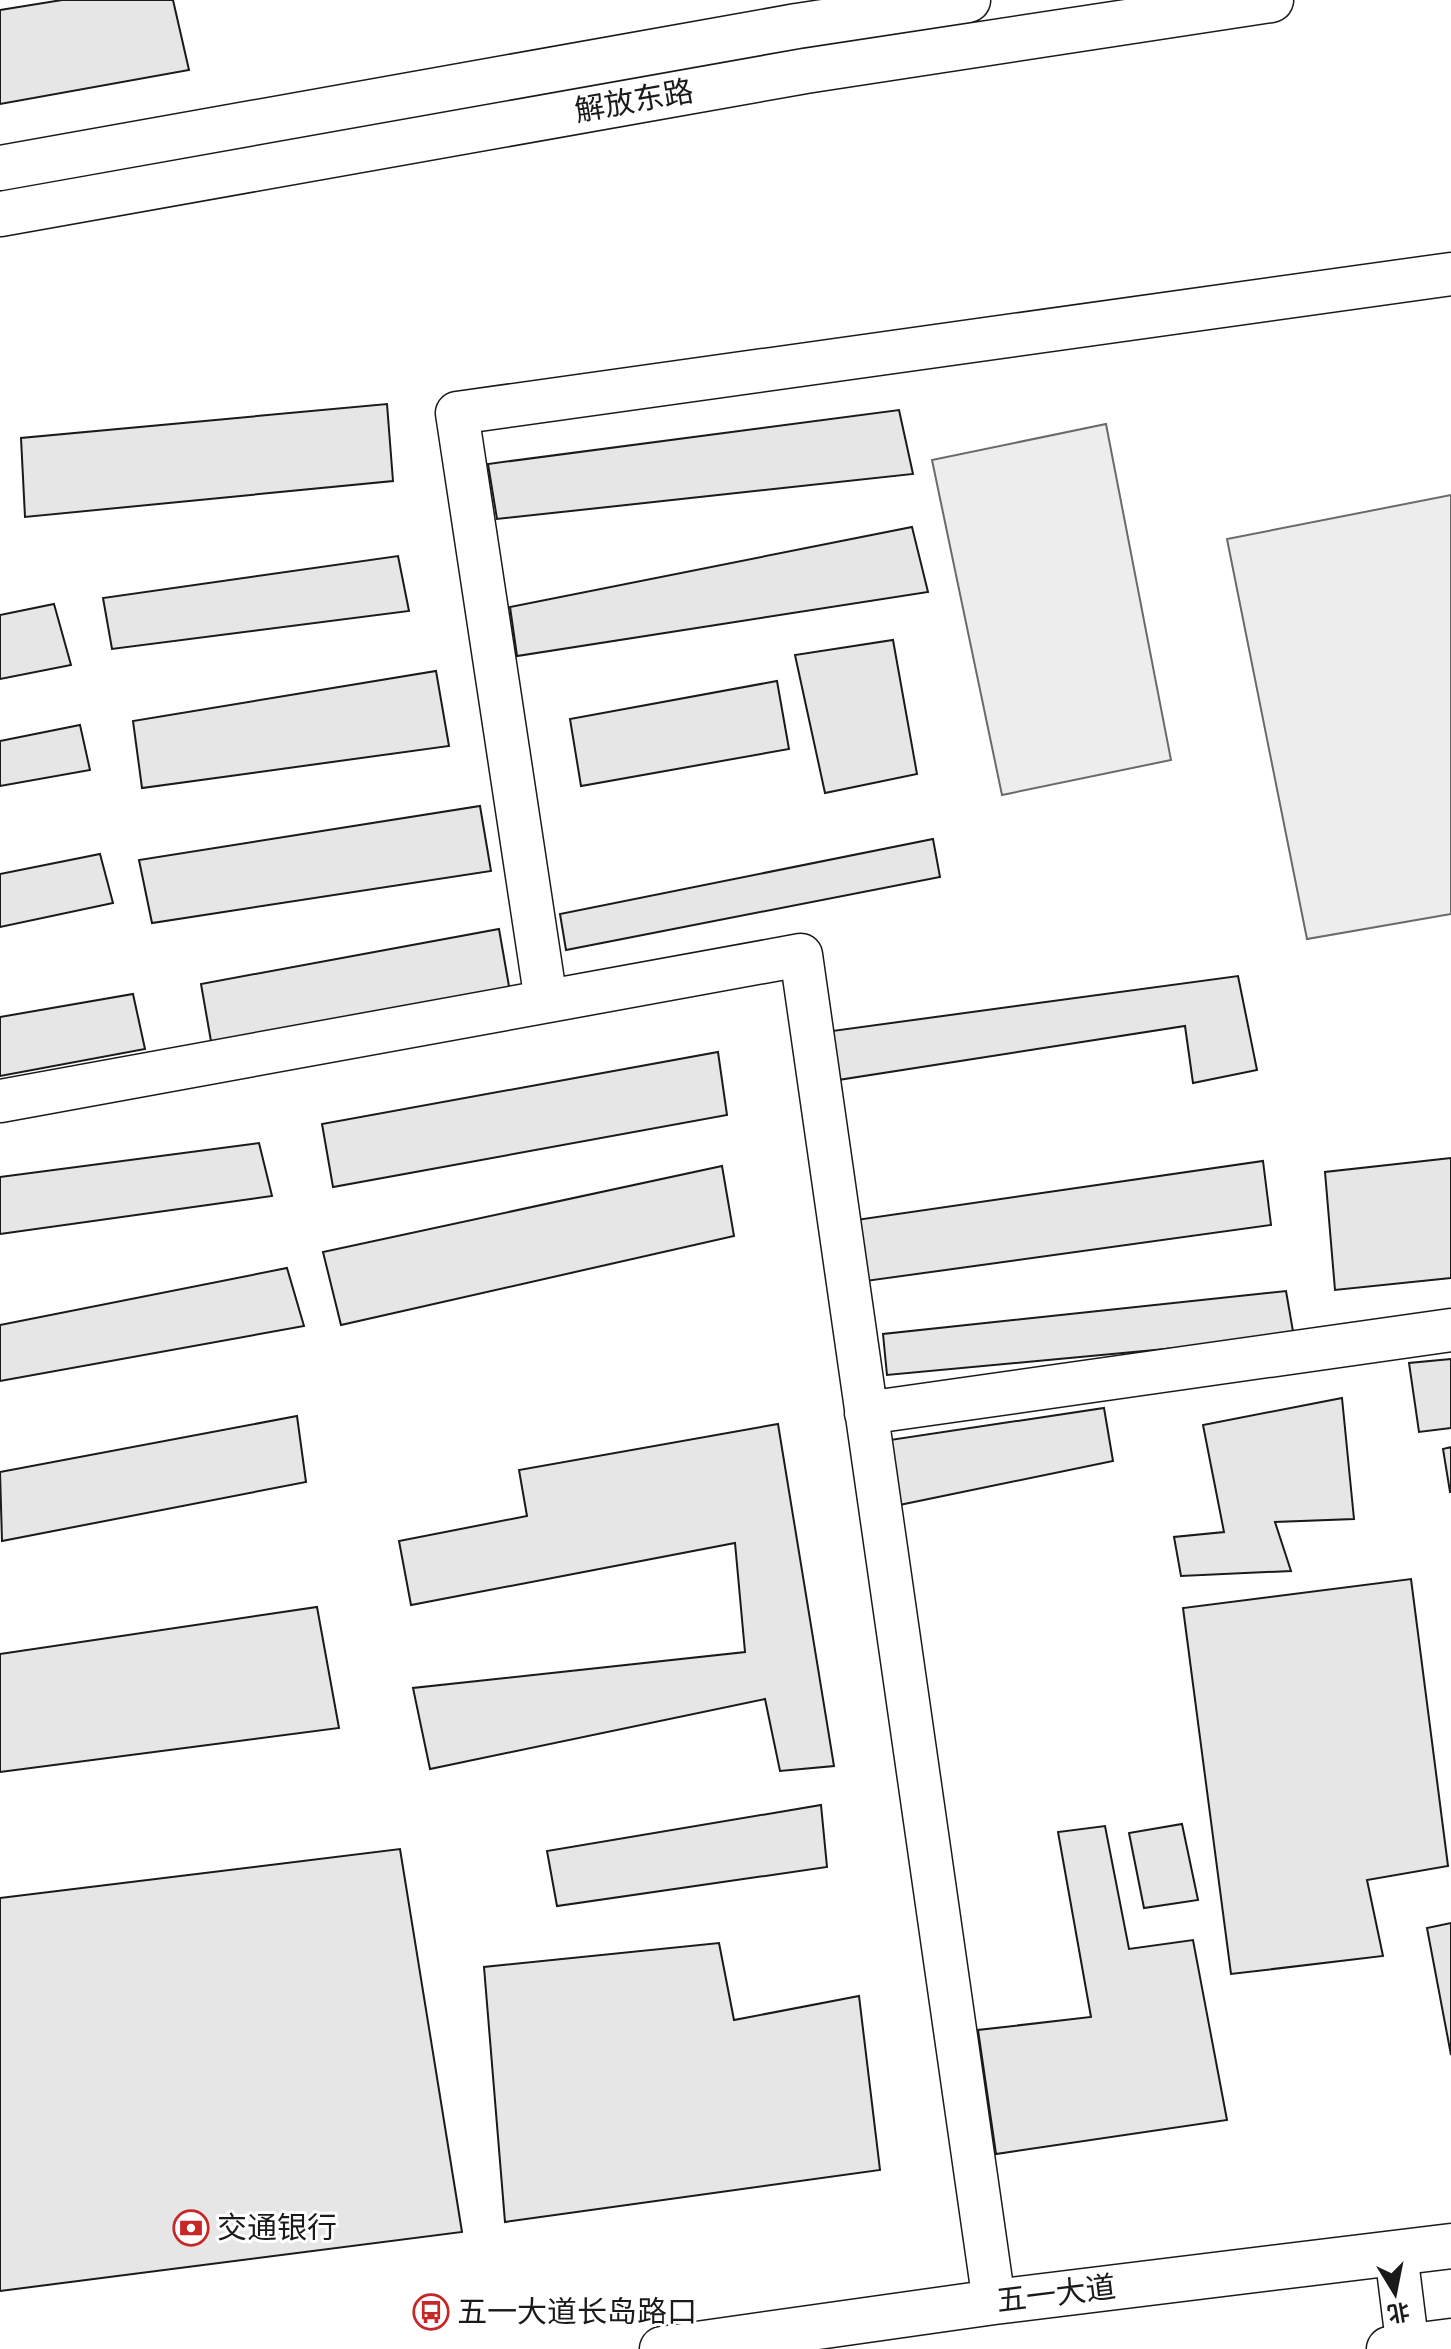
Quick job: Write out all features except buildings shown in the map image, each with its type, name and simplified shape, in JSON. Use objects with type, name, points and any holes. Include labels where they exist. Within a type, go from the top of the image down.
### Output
[{"type":"main road","name":"解放东路","points":[[0,168],[797,26],[968,0]]},
{"type":"main road","name":"解放东路","points":[[0,214],[805,71],[1271,0]]},
{"type":"main road","name":"五一大道","points":[[662,2349],[994,2302],[1451,2246]]},
{"type":"main road","points":[[1402,2348],[1451,2341]]},
{"type":"street","points":[[546,1001],[457,413],[1451,274]]},
{"type":"street","points":[[0,1101],[801,955],[994,2302]]},
{"type":"street","points":[[866,1413],[1451,1330]]},
{"type":"street","points":[[1396,2253],[1402,2348]]},
{"type":"shaded area","points":[[1106,424],[1171,760],[1002,795],[932,460]]},
{"type":"shaded area","points":[[1451,495],[1451,914],[1307,939],[1227,539]]},
{"type":"place","name":"交通银行","points":[[191,2228]]},
{"type":"place","name":"五一大道长岛路口","points":[[431,2312]]}]
